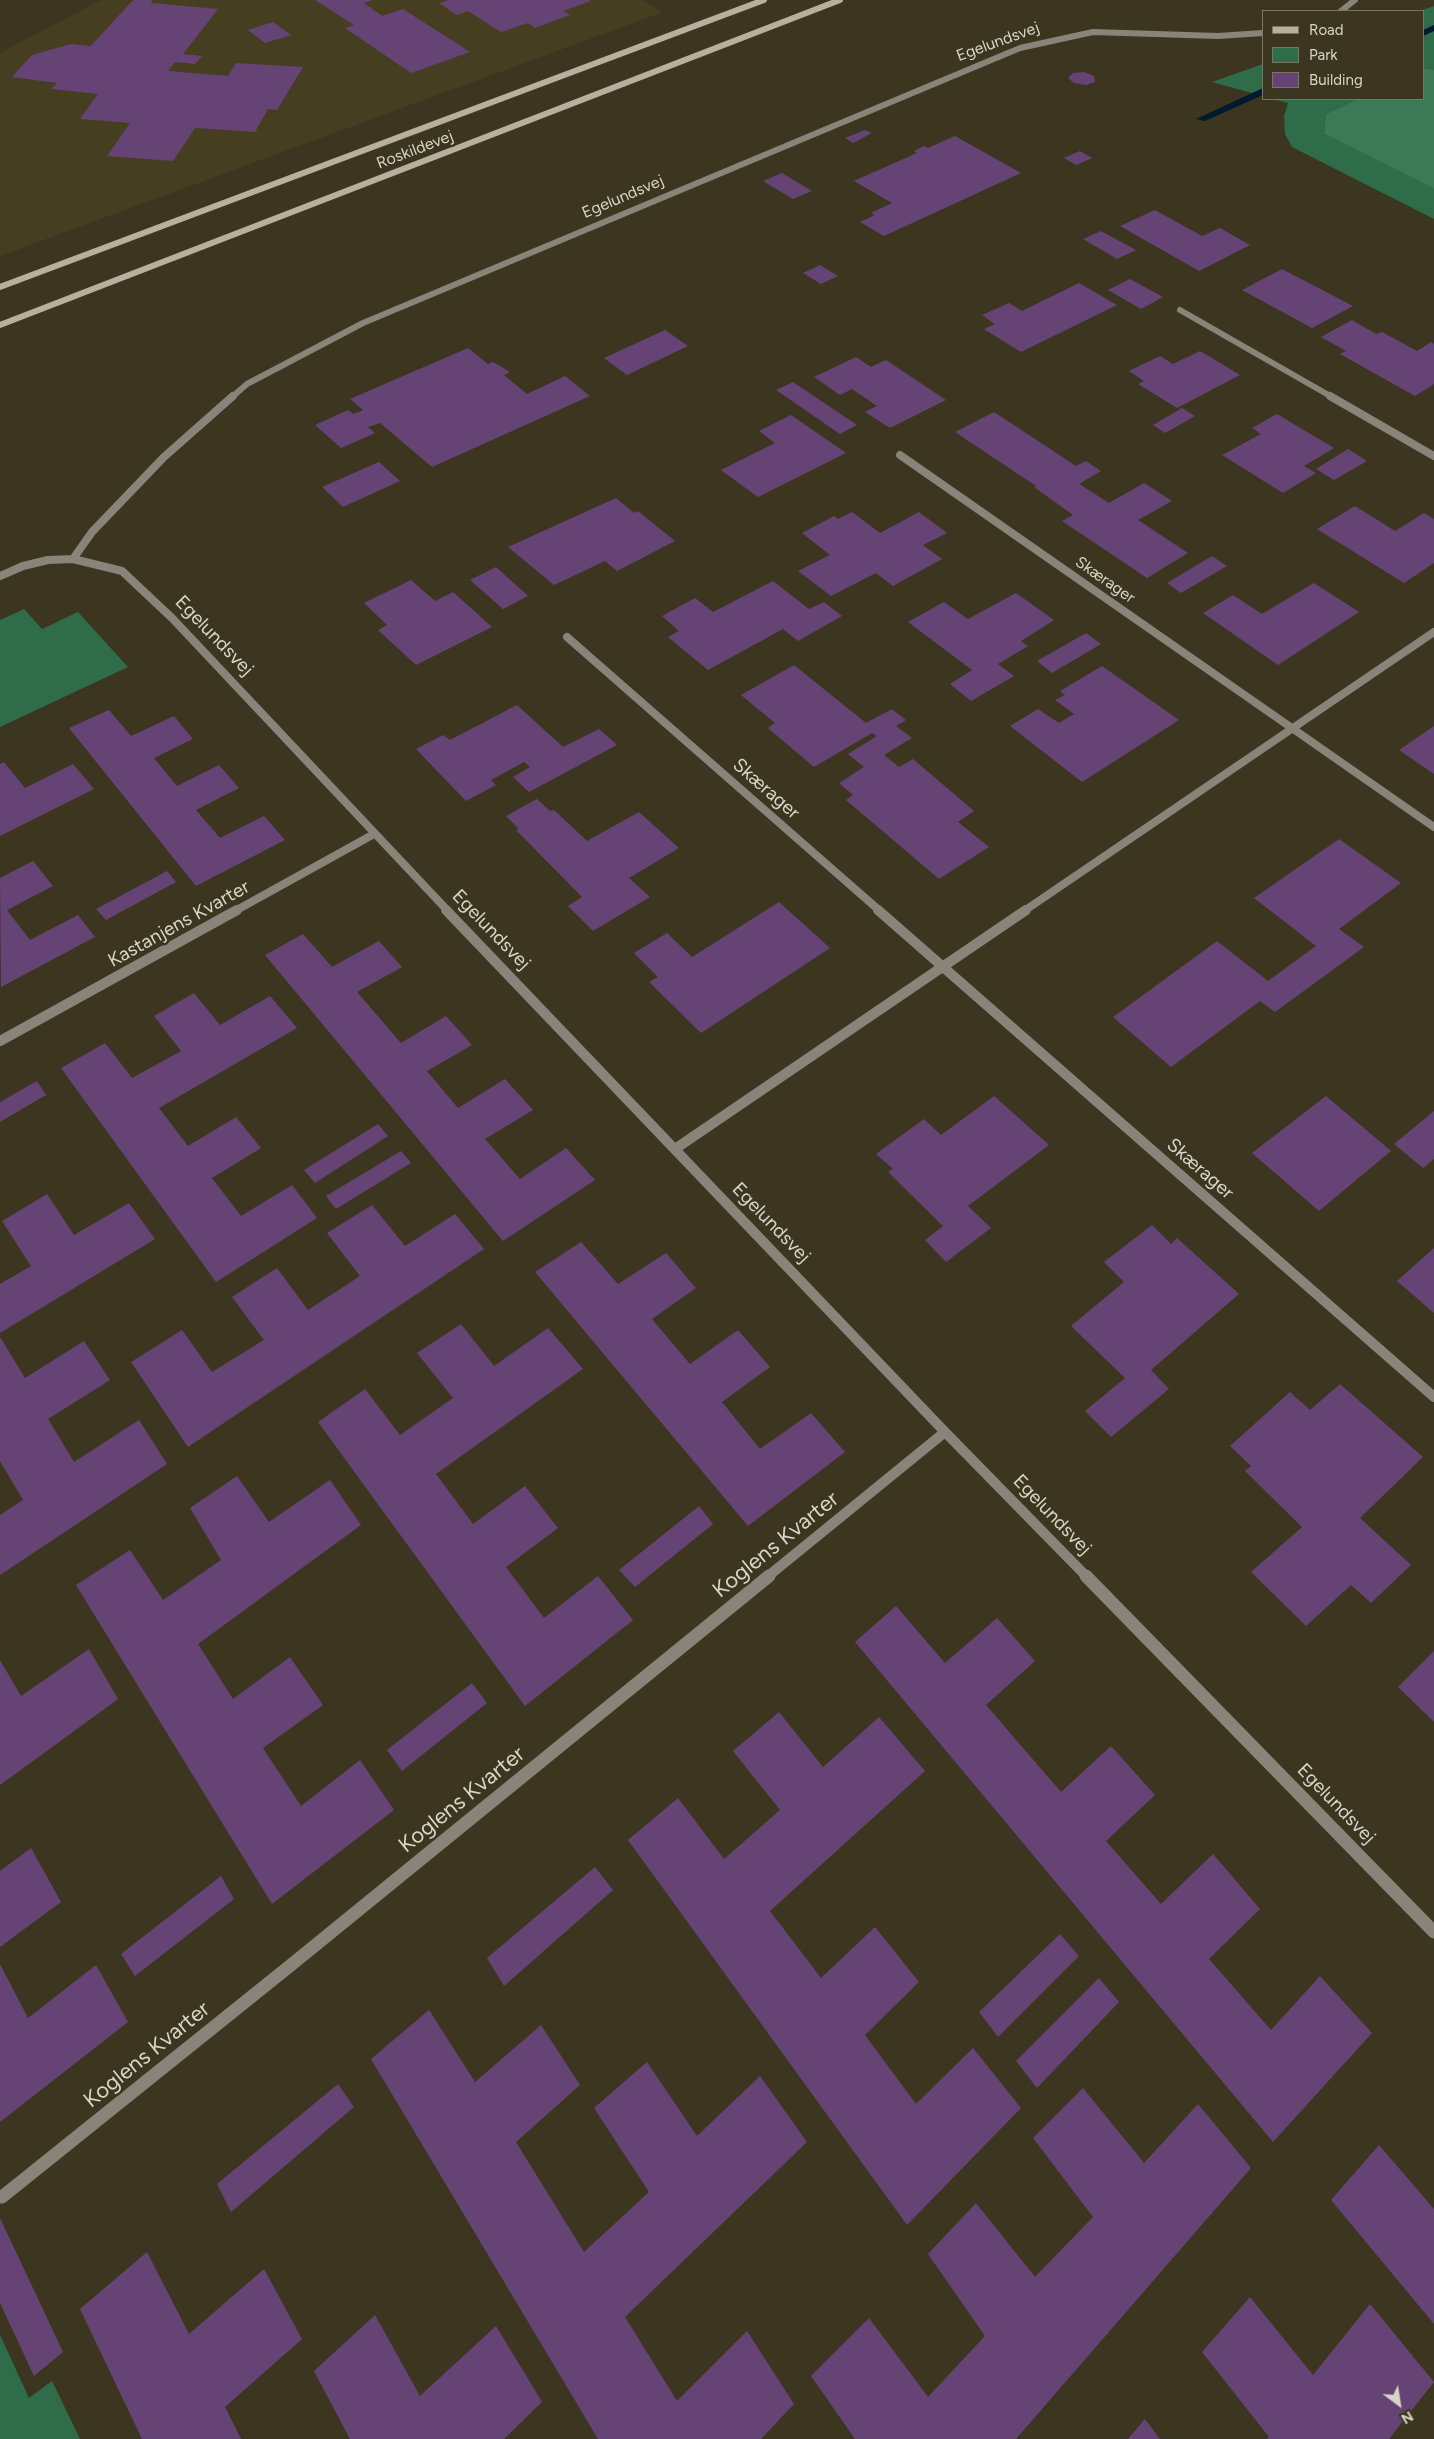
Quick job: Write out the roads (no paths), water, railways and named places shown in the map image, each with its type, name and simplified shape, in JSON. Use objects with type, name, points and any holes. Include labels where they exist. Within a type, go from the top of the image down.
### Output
[{"type":"main road","name":"Roskildevej","points":[[0,287],[764,0]]},
{"type":"main road","name":"Roskildevej","points":[[0,325],[840,0]]},
{"type":"street","points":[[1342,10],[1355,0]]},
{"type":"street","name":"Egelundsvej","points":[[73,559],[92,532],[164,457],[247,384],[363,323],[1020,48],[1093,32],[1218,36],[1262,33]]},
{"type":"street","points":[[1180,310],[1434,456]]},
{"type":"street","name":"Skærager","points":[[900,455],[1434,826]]},
{"type":"street","name":"Egelundsvej","points":[[0,576],[23,566],[48,560],[73,559],[100,564],[122,571],[172,618],[374,834],[945,1432],[1434,1932]]},
{"type":"street","points":[[675,1150],[1434,632]]},
{"type":"street","name":"Skærager","points":[[566,637],[1434,1397]]},
{"type":"street","name":"Kastanjens Kvarter","points":[[0,1042],[374,834]]},
{"type":"street","name":"Koglens Kvarter","points":[[2,2197],[284,1971],[945,1432]]},
{"type":"waterway","points":[[1424,33],[1434,28]]},
{"type":"waterway","points":[[1201,119],[1262,91]]}]
